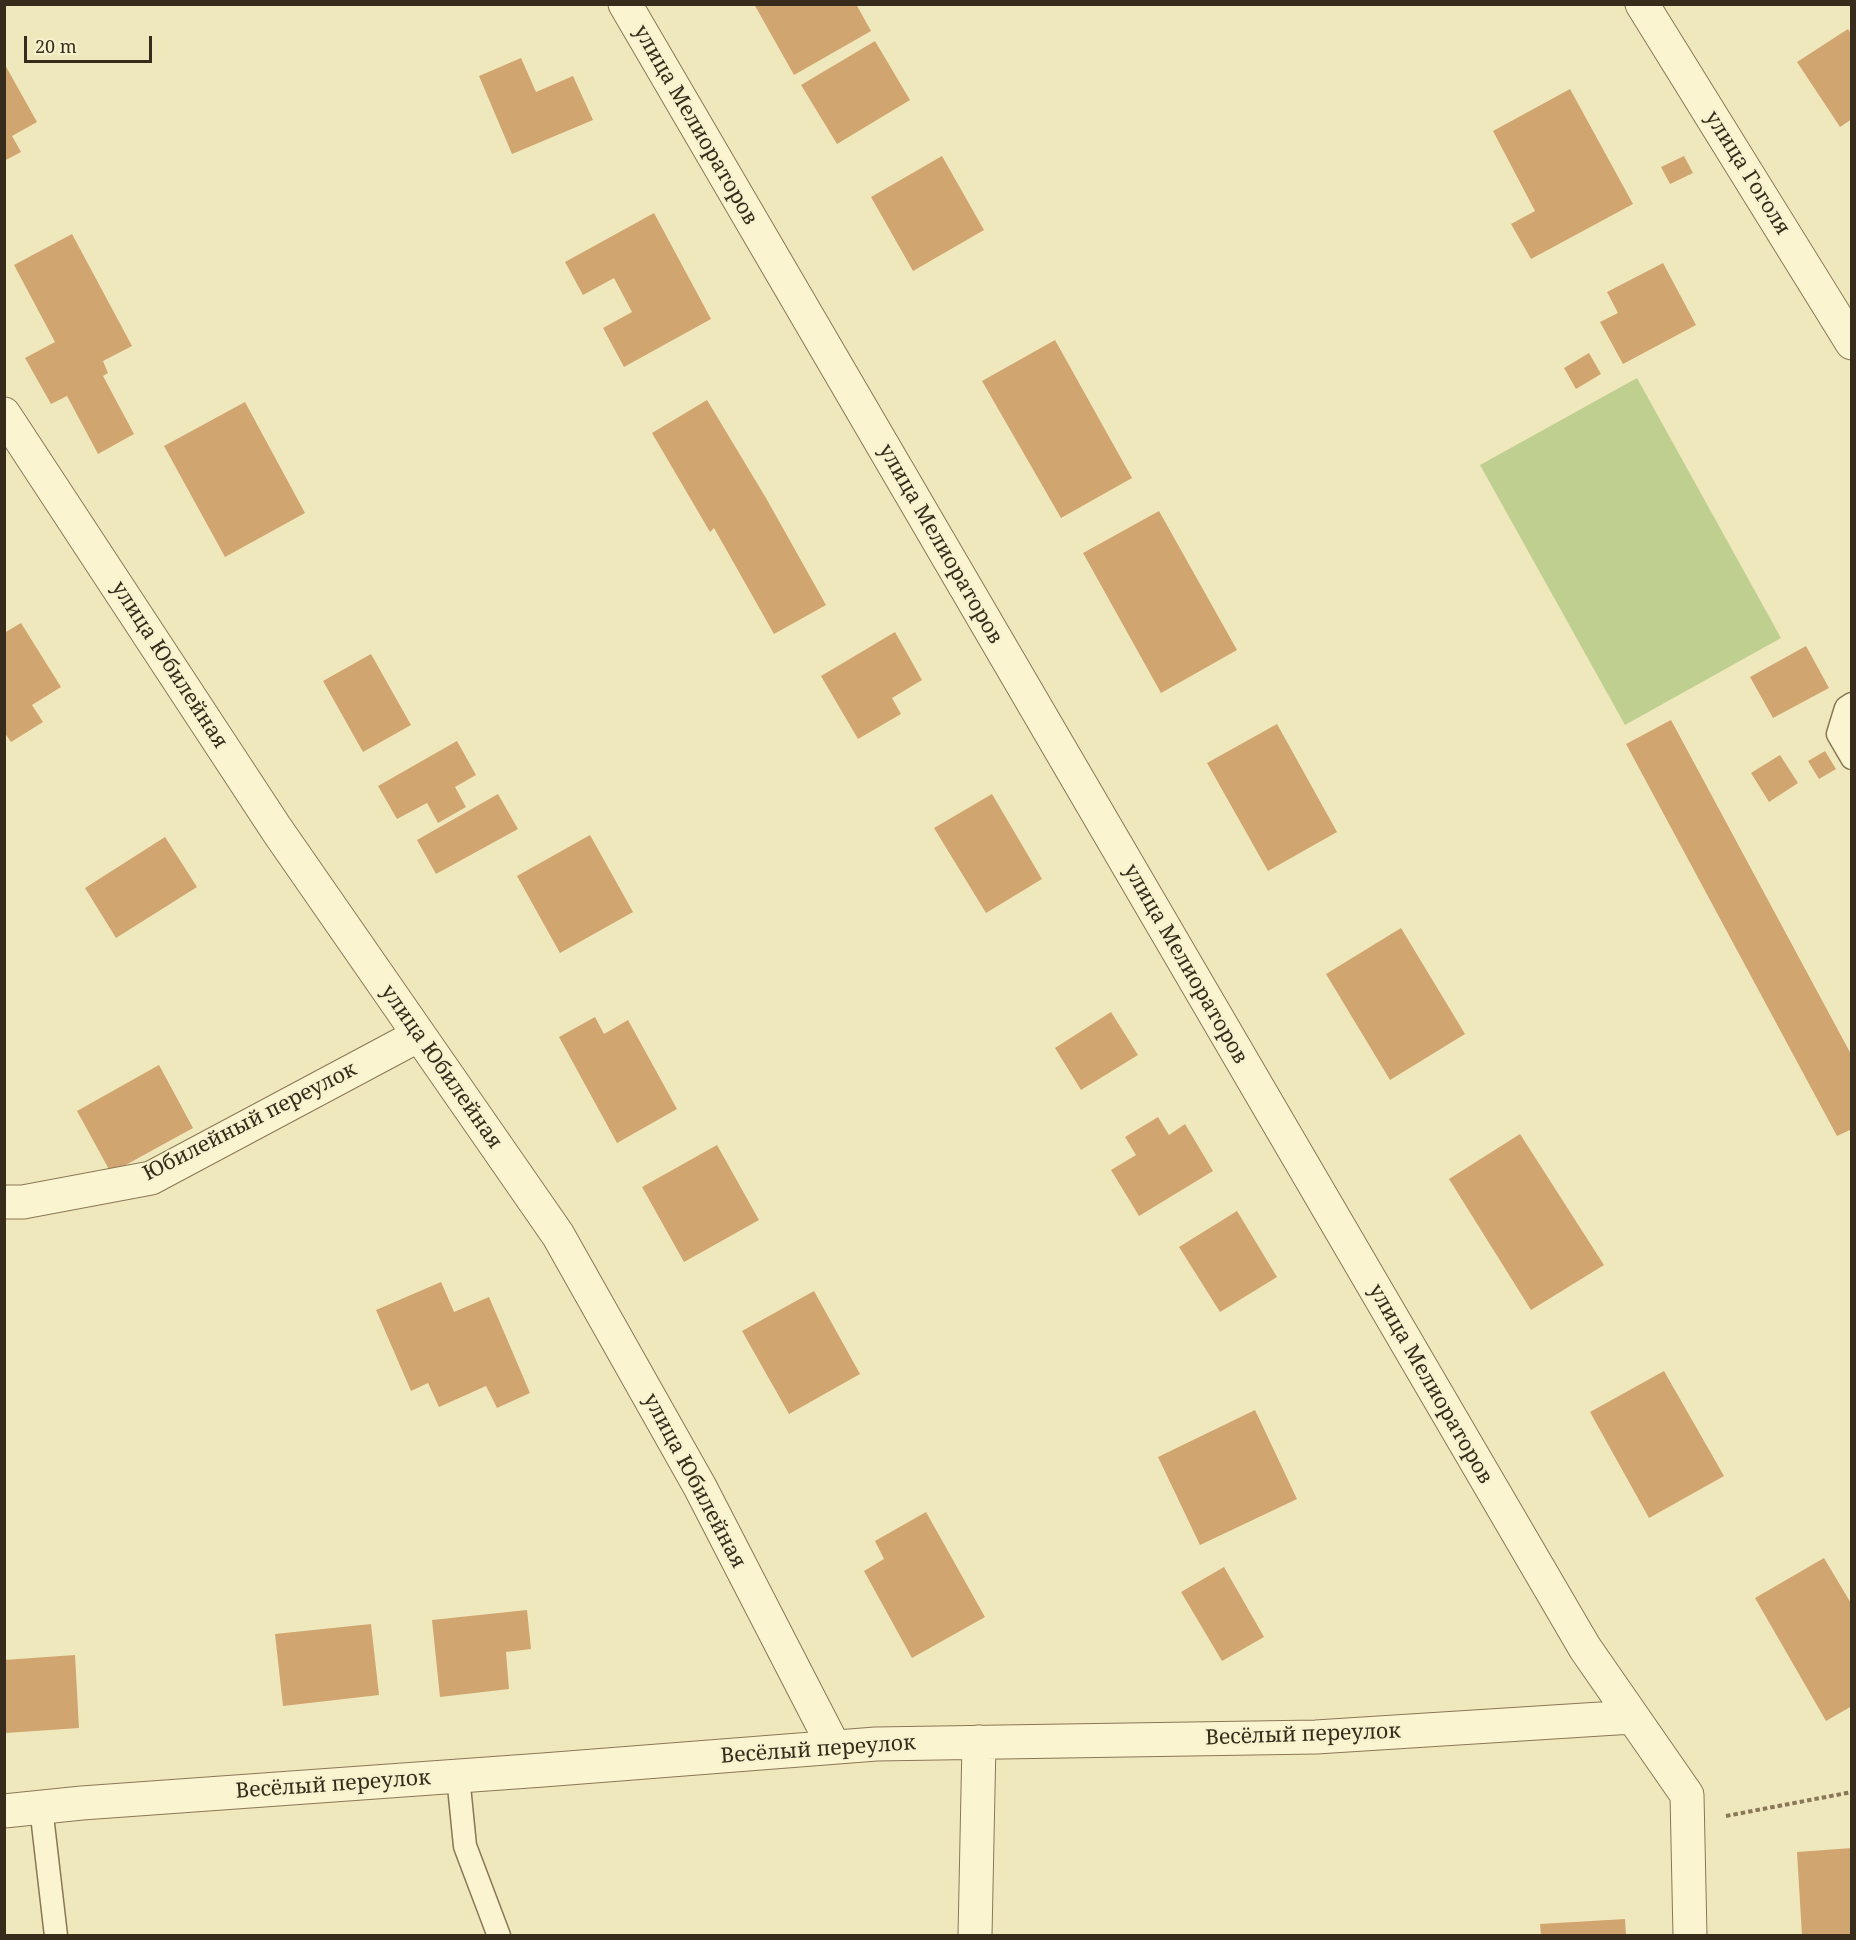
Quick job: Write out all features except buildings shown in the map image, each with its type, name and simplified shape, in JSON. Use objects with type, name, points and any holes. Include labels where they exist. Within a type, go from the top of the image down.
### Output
[{"type":"street","name":"улица Мелиораторов","points":[[625,4],[1585,1648],[1687,1795],[1690,1935]]},
{"type":"street","name":"улица Гоголя","points":[[1642,4],[1851,343]]},
{"type":"street","name":"улица Юбилейная","points":[[4,414],[277,830],[558,1235],[700,1487],[834,1747]]},
{"type":"street","name":"Юбилейный переулок","points":[[4,1202],[24,1202],[151,1178],[419,1035]]},
{"type":"street","name":"Весёлый переулок","points":[[4,1811],[876,1743],[1316,1737],[1632,1717]]},
{"type":"street","points":[[975,1935],[979,1742]]},
{"type":"lane","points":[[1851,704],[1846,708],[1838,734],[1851,758]]},
{"type":"lane","points":[[458,1776],[465,1846],[500,1935]]},
{"type":"lane","points":[[41,1807],[57,1935]]},
{"type":"path","points":[[1687,1824],[1851,1792]]},
{"type":"green space","points":[[1637,378],[1781,638],[1625,725],[1480,465]]}]
